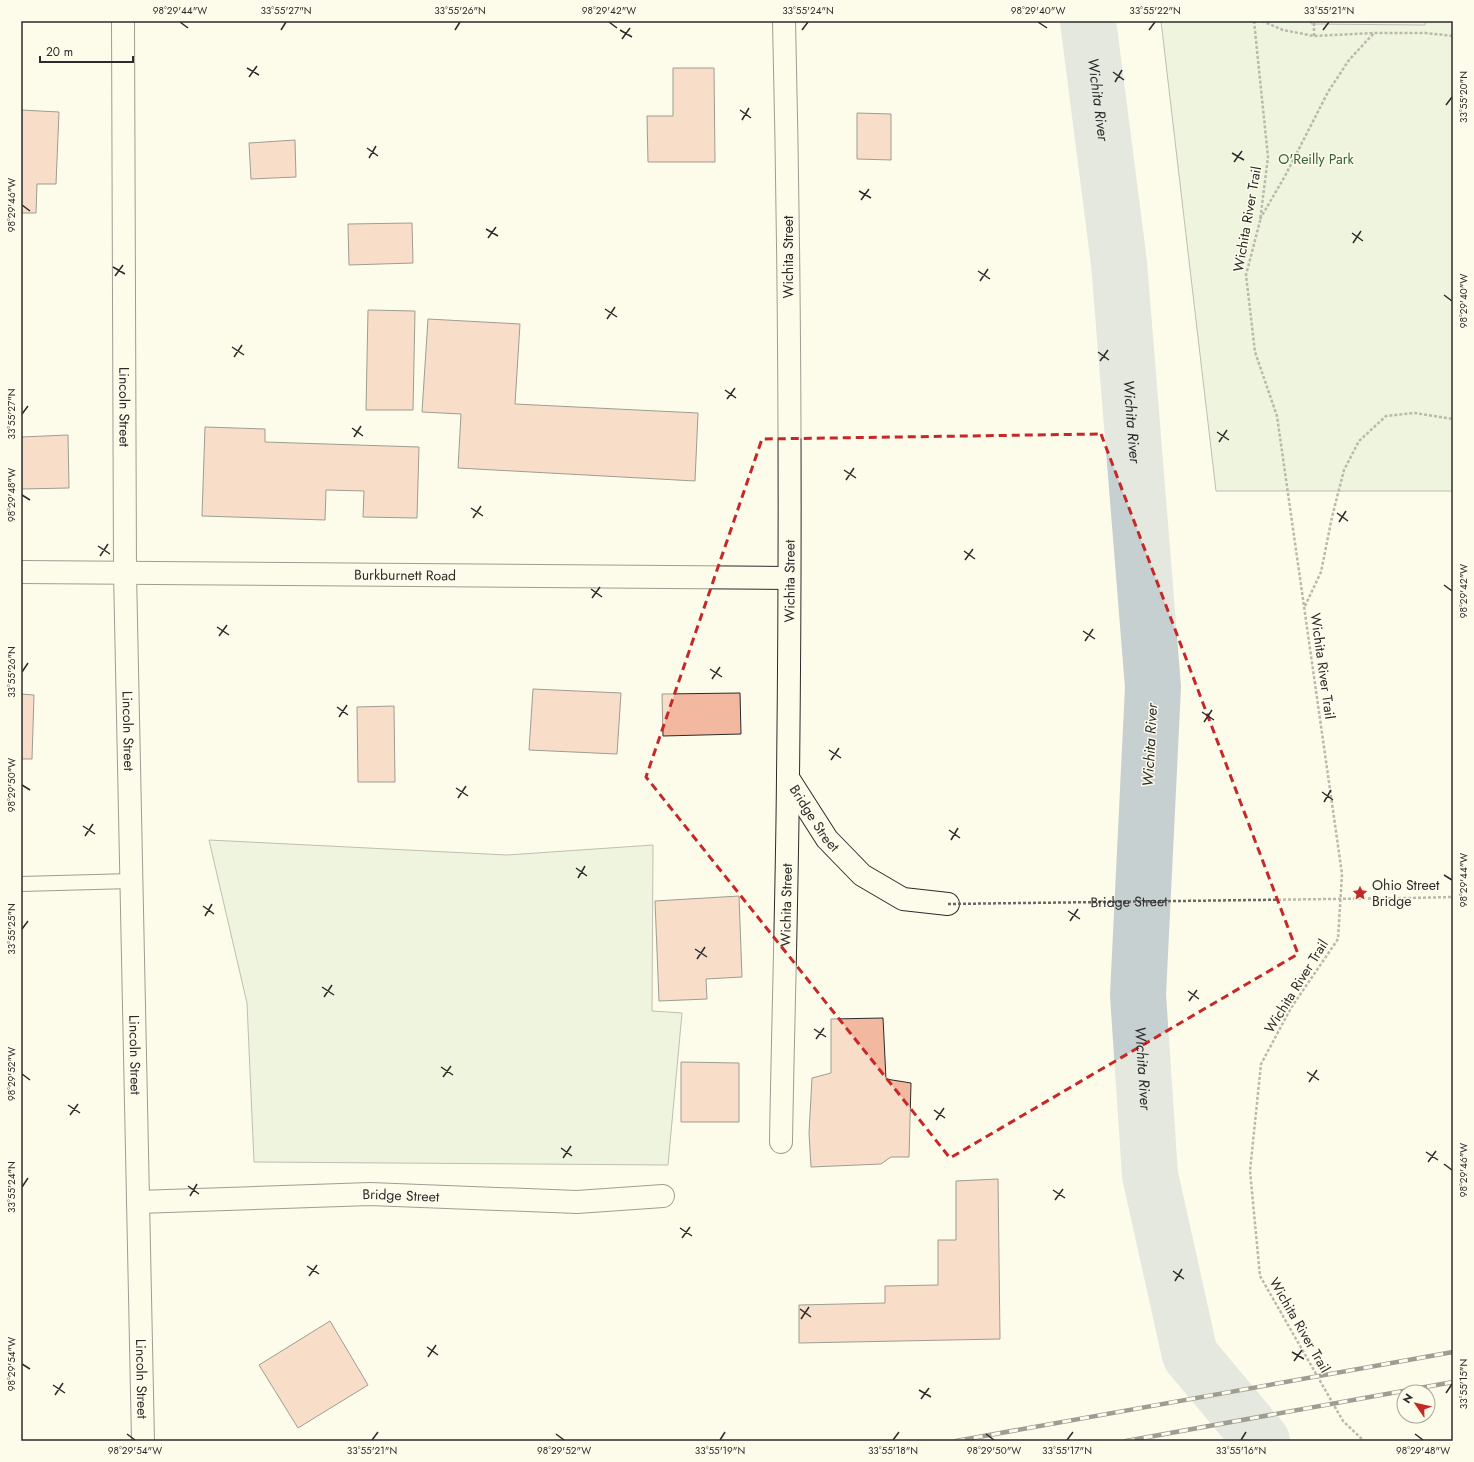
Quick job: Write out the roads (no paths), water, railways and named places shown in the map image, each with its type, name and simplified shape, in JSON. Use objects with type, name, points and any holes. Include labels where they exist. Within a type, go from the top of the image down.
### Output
[{"type":"street","name":"Lincoln Street","points":[[123,21],[125,572],[143,1441]]},
{"type":"street","name":"Wichita Street","points":[[781,1142],[790,578],[788,192],[784,21]]},
{"type":"street","name":"Burkburnett Road","points":[[21,572],[790,578]]},
{"type":"street","name":"Bridge Street","points":[[788,778],[828,839],[862,875],[903,899],[948,904]]},
{"type":"street","name":"Bridge Street","points":[[138,1202],[370,1194],[577,1202],[663,1196]]},
{"type":"lane","points":[[21,884],[132,881]]},
{"type":"waterway","name":"Wichita River","points":[[1088,21],[1119,263],[1153,687],[1138,995],[1150,1175],[1190,1355],[1262,1441]]},
{"type":"railway","points":[[956,1441],[1453,1352]]},
{"type":"railway","points":[[1126,1441],[1453,1382]]},
{"type":"place","name":"Ohio Street Bridge","points":[[1360,893]]},
{"type":"park label","name":"O'Reilly Park","points":[[1316,159]]}]
